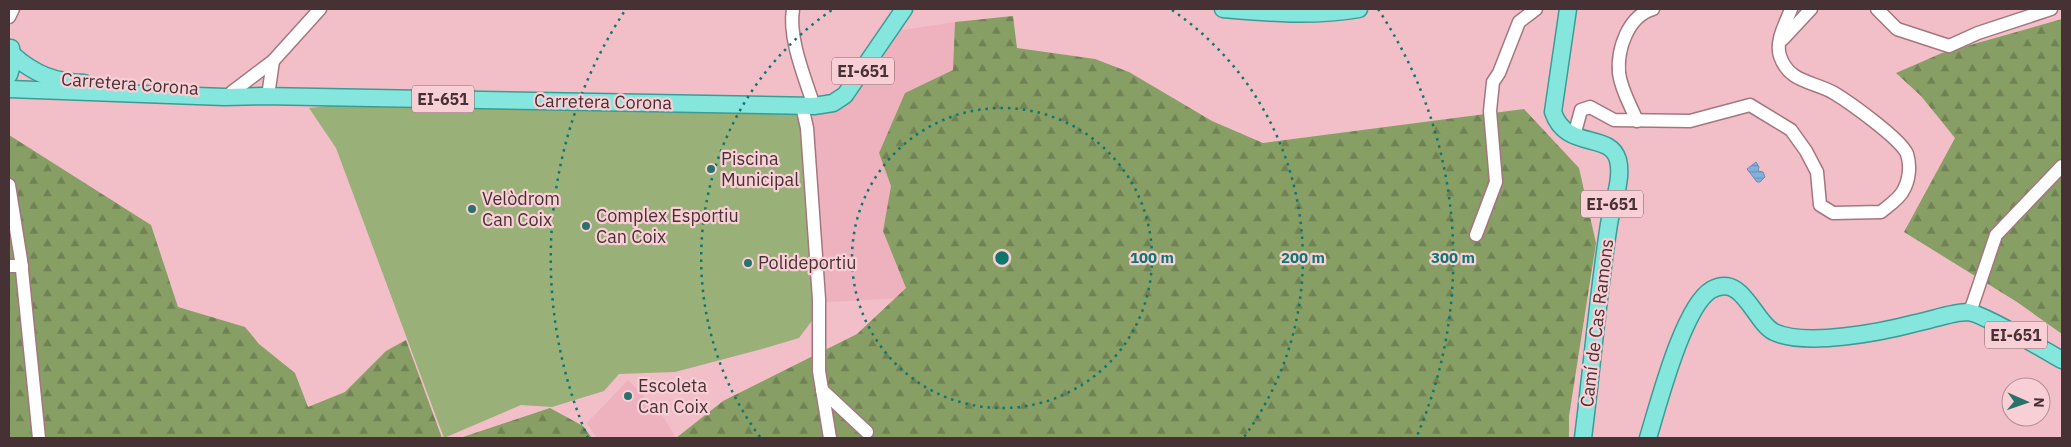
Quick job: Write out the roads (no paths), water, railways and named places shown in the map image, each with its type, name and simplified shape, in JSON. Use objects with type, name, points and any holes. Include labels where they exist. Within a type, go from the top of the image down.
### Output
[{"type":"main road","name":"Carretera Corona","points":[[9,89],[224,97],[261,96],[808,106],[833,103],[845,95],[904,9]]},
{"type":"main road","points":[[1223,9],[1287,14],[1341,12],[1359,9]]},
{"type":"main road","name":"Camí de Cas Ramons","points":[[1568,9],[1552,112],[1556,123],[1563,131],[1607,146],[1614,152],[1619,170],[1609,223],[1583,438]]},
{"type":"main road","name":"Carretera Corona","points":[[11,50],[36,72],[67,82],[232,92],[261,96]]},
{"type":"main road","name":"EI-651","points":[[9,75],[11,50]]},
{"type":"main road","name":"EI-651","points":[[1648,438],[1680,340],[1692,315],[1711,290],[1724,287],[1736,289],[1747,300],[1763,323],[1774,332],[1801,337],[1845,336],[1887,331],[1970,312],[2062,360]]},
{"type":"street","points":[[9,17],[12,9]]},
{"type":"street","points":[[232,92],[273,61],[320,9]]},
{"type":"street","points":[[793,9],[792,17],[798,57],[808,106],[807,128],[818,299],[817,330],[822,390],[830,438]]},
{"type":"street","points":[[1476,235],[1496,182],[1490,112],[1493,82],[1510,48],[1519,22],[1536,9]]},
{"type":"street","points":[[1637,121],[1619,72],[1622,44],[1637,18],[1645,11],[1653,9]]},
{"type":"street","points":[[1574,136],[1581,110],[1590,107],[1614,120],[1690,121],[1750,105],[1791,130],[1806,151],[1817,172],[1820,205],[1833,213],[1881,212],[1903,193],[1909,173],[1907,154],[1895,140],[1850,104],[1832,92],[1797,79],[1787,71],[1779,55],[1779,42],[1792,9]]},
{"type":"street","points":[[1779,42],[1811,9]]},
{"type":"street","points":[[1878,9],[1897,29],[1949,46],[1978,33],[2051,9]]},
{"type":"street","points":[[261,96],[273,61]]},
{"type":"street","points":[[258,73],[261,96]]},
{"type":"street","points":[[1970,312],[1996,235],[2062,166]]},
{"type":"street","points":[[9,185],[15,266],[38,438]]},
{"type":"street","points":[[822,390],[867,432]]},
{"type":"water","points":[[1756,162],[1759,167],[1758,171],[1763,172],[1765,177],[1760,182],[1757,182],[1747,169]]},
{"type":"place","name":"Piscina Municipal","points":[[711,169]]},
{"type":"place","name":"Velòdrom Can Coix","points":[[472,209]]},
{"type":"place","name":"Complex Esportiu Can Coix","points":[[586,226]]},
{"type":"place","name":"Polideportiu","points":[[748,263]]},
{"type":"place","name":"Escoleta Can Coix","points":[[628,396]]}]
